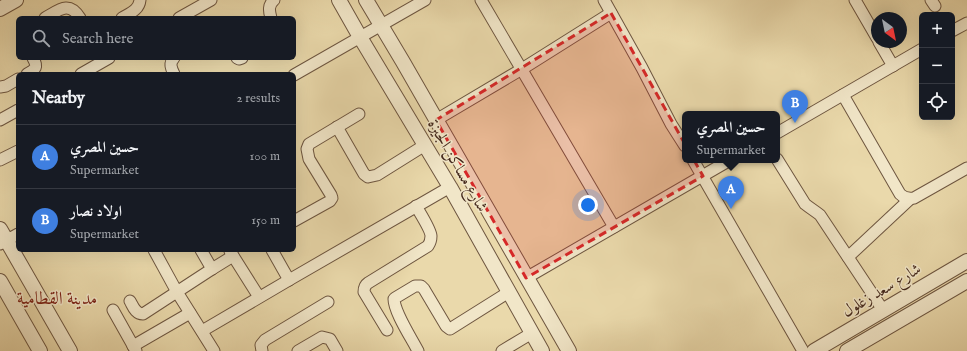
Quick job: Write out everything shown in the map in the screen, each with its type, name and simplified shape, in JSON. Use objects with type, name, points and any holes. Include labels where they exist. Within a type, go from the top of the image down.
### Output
[{"type":"street","points":[[0,9],[16,0]]},
{"type":"street","points":[[125,16],[138,8],[140,0]]},
{"type":"street","points":[[183,16],[211,0]]},
{"type":"street","points":[[271,16],[269,9],[274,0]]},
{"type":"street","name":"شارع مساكن الجيزة","points":[[340,0],[360,37],[450,187],[542,351]]},
{"type":"street","name":"شارع مساكن الجيزة","points":[[366,0],[568,351]]},
{"type":"street","points":[[296,74],[425,0]]},
{"type":"street","points":[[481,0],[614,227]]},
{"type":"street","points":[[604,0],[682,141]]},
{"type":"street","points":[[855,0],[871,28]]},
{"type":"street","points":[[48,16],[66,7],[74,9],[79,16]]},
{"type":"street","points":[[436,120],[522,69],[611,13]]},
{"type":"street","points":[[955,29],[967,23]]},
{"type":"street","points":[[882,48],[893,66]]},
{"type":"street","points":[[780,131],[919,51]]},
{"type":"street","points":[[30,72],[34,70],[36,66],[34,60]]},
{"type":"street","points":[[84,72],[106,60]]},
{"type":"street","points":[[172,60],[170,64],[173,72]]},
{"type":"street","points":[[0,87],[6,86],[16,80]]},
{"type":"street","points":[[843,95],[900,194],[910,199]]},
{"type":"street","points":[[0,120],[16,111]]},
{"type":"street","points":[[296,221],[330,201],[332,198],[309,159],[307,149],[309,144],[359,114]]},
{"type":"street","points":[[337,127],[364,174],[368,177],[377,175],[425,145]]},
{"type":"street","points":[[0,160],[16,152]]},
{"type":"street","points":[[695,163],[803,351]]},
{"type":"street","points":[[526,278],[725,163]]},
{"type":"street","points":[[780,163],[806,204],[820,215],[883,310]]},
{"type":"street","points":[[848,257],[910,199],[967,168]]},
{"type":"street","points":[[202,332],[259,297],[450,187]]},
{"type":"street","points":[[387,330],[364,292],[364,289],[366,284],[428,246],[431,238],[430,232],[416,206]]},
{"type":"street","points":[[6,237],[70,351]]},
{"type":"street","points":[[155,252],[177,292],[214,351]]},
{"type":"street","points":[[202,252],[212,269]]},
{"type":"street","points":[[273,252],[289,280]]},
{"type":"street","points":[[130,301],[136,312],[143,314],[212,269],[232,253],[259,297]]},
{"type":"street","name":"شارع سعد زغلول","points":[[814,351],[967,261]]},
{"type":"street","points":[[0,281],[40,351]]},
{"type":"street","name":"شارع سعد زغلول","points":[[847,351],[967,281]]},
{"type":"street","points":[[418,351],[394,305],[395,298],[415,286],[421,286],[446,326],[450,329],[509,292]]},
{"type":"street","points":[[262,351],[261,345],[265,340],[328,302]]},
{"type":"street","points":[[113,310],[135,348],[190,313]]},
{"type":"street","points":[[502,351],[532,333]]},
{"type":"street","points":[[298,351],[322,337],[330,339],[337,351]]},
{"type":"highlighted area","points":[[611,13],[703,176],[526,278],[436,120]]},
{"type":"place","name":"اولاد نصار","points":[[795,123]]},
{"type":"place","name":"حسين المصري","points":[[731,209]]},
{"type":"district","name":"مدينة القطامية","points":[[57,299]]}]
